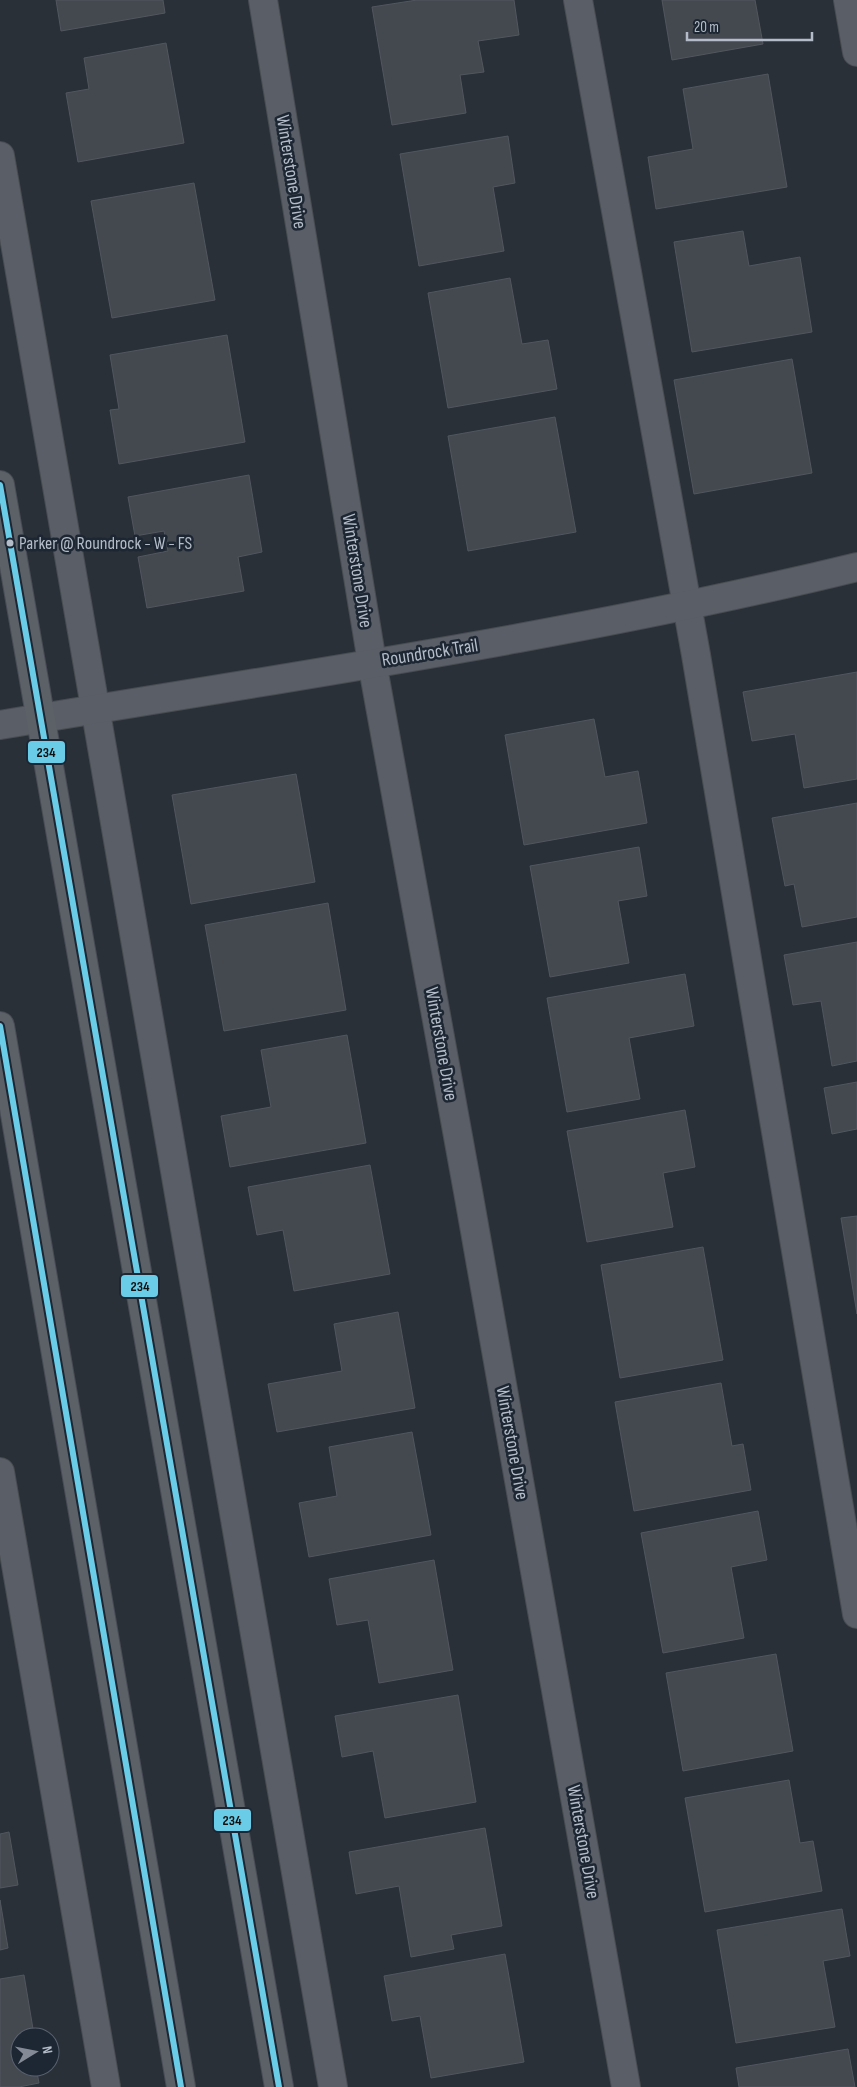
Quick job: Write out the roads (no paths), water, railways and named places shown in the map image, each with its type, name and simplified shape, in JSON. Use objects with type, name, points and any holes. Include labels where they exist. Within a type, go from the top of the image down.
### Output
[{"type":"main road","points":[[0,485],[279,2087]]},
{"type":"main road","points":[[0,1026],[180,2087]]},
{"type":"street","name":"Winterstone Drive","points":[[263,0],[372,662],[626,2087]]},
{"type":"street","points":[[578,0],[687,605],[857,1614]]},
{"type":"street","points":[[848,0],[857,52]]},
{"type":"street","points":[[0,156],[333,2087]]},
{"type":"street","name":"Roundrock Trail","points":[[0,725],[372,662],[446,652],[770,589],[857,568]]},
{"type":"street","points":[[0,1472],[106,2087]]},
{"type":"place","name":"Parker @ Roundrock - W - FS","points":[[10,543]]}]
